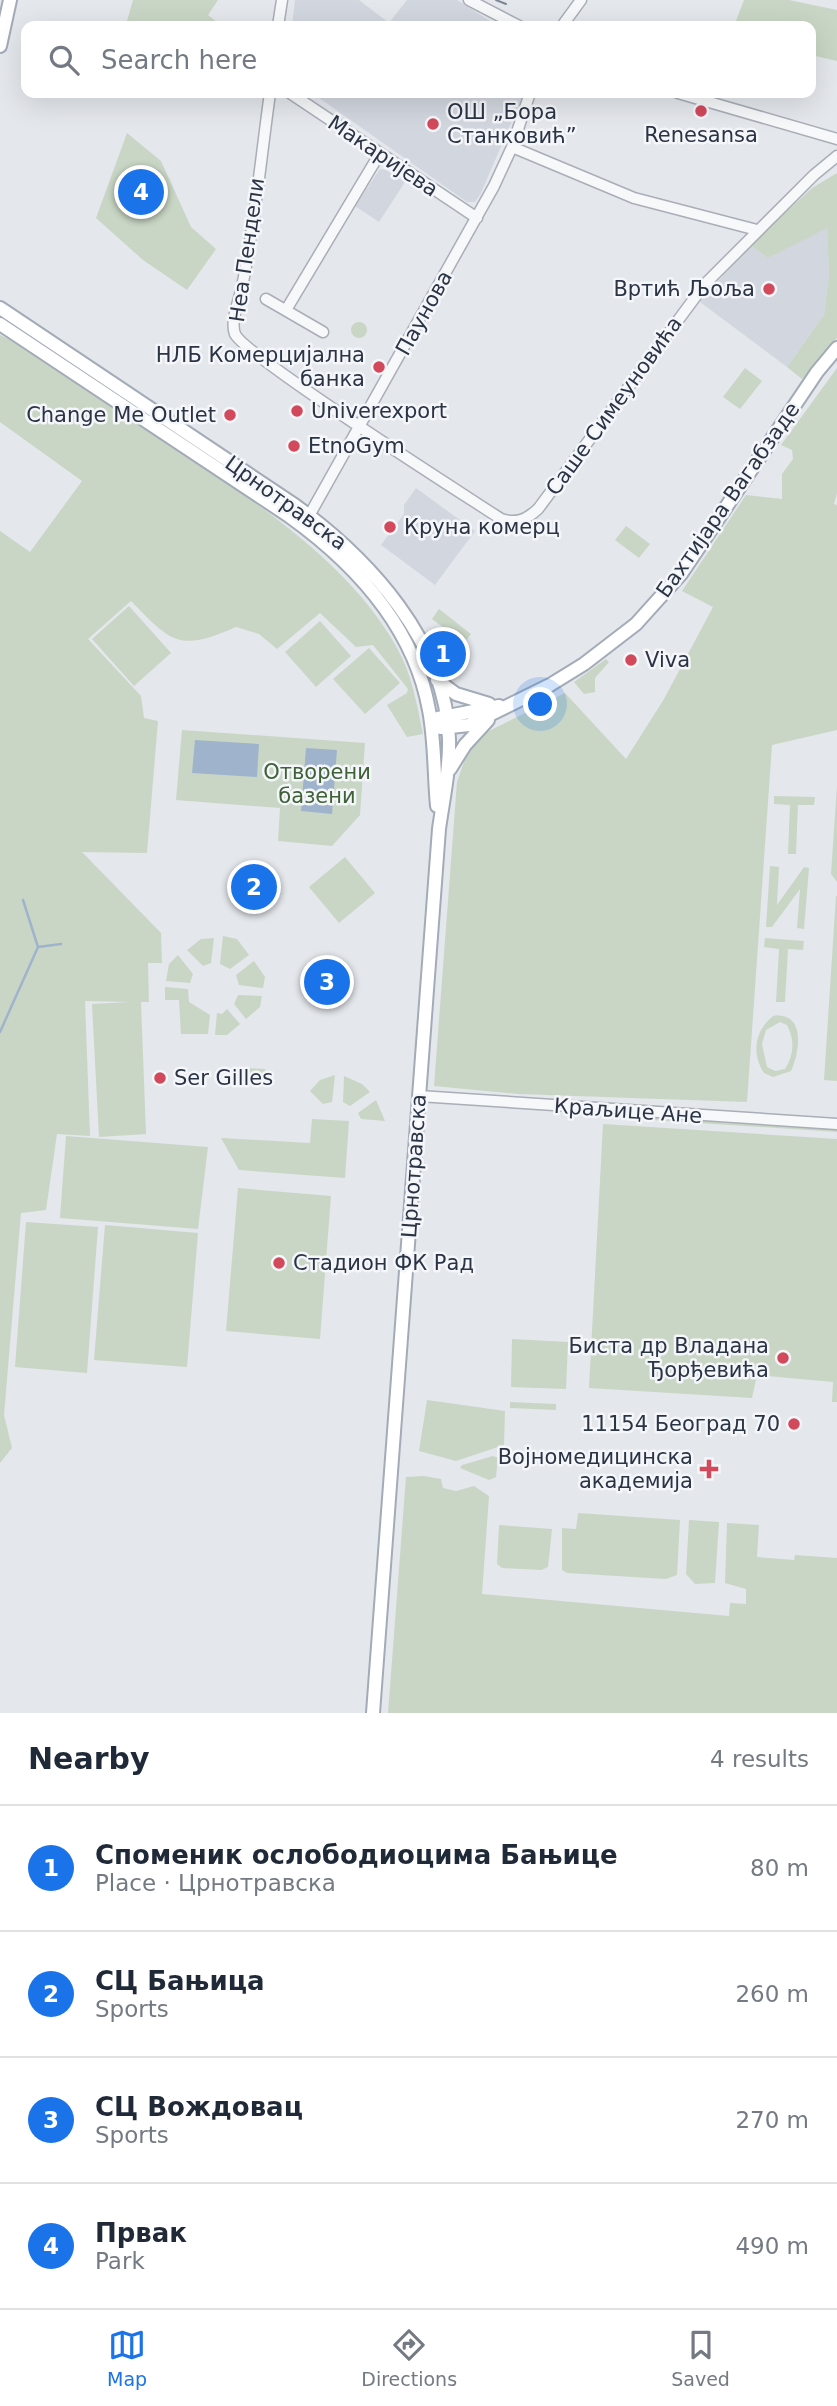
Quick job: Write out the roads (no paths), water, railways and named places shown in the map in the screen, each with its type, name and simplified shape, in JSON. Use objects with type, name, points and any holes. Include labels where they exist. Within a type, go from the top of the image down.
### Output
[{"type":"main road","points":[[0,46],[10,0]]},
{"type":"main road","name":"Црнотравска","points":[[0,308],[306,521],[351,567],[393,622],[416,663],[431,724],[439,829]]},
{"type":"main road","name":"Црнотравска","points":[[0,324],[348,547],[383,586],[415,634],[436,679],[447,723],[446,779],[439,829],[373,1713]]},
{"type":"main road","name":"Бахтијара Вагабзаде","points":[[431,724],[468,725],[543,689],[584,664],[653,607],[684,570],[817,372],[837,348]]},
{"type":"main road","points":[[436,679],[456,694],[503,706],[465,745],[446,779]]},
{"type":"street","points":[[279,21],[282,0]]},
{"type":"street","points":[[469,0],[509,21]]},
{"type":"street","points":[[566,21],[581,0]]},
{"type":"street","name":"Неа Пендели","points":[[269,98],[249,249],[234,331],[247,348],[362,426]]},
{"type":"street","name":"Макаријева","points":[[298,98],[477,218]]},
{"type":"street","name":"Паунова","points":[[306,521],[477,218],[512,147],[528,98]]},
{"type":"street","points":[[695,98],[837,139]]},
{"type":"street","points":[[512,147],[634,198],[757,230]]},
{"type":"street","points":[[286,310],[380,153]]},
{"type":"street","name":"Саше Симеуновића","points":[[362,426],[501,519],[525,519],[543,503],[685,307],[757,230],[837,156]]},
{"type":"street","points":[[266,299],[323,331]]},
{"type":"street","name":"Краљице Ане","points":[[419,1096],[837,1124]]},
{"type":"water","points":[[195,740],[259,744],[257,777],[192,773]]},
{"type":"water","points":[[306,748],[337,750],[332,814],[301,811]]},
{"type":"waterway","points":[[0,1032],[38,947],[23,900]]},
{"type":"waterway","points":[[38,947],[61,944]]},
{"type":"tram line","points":[[496,0],[506,4]]},
{"type":"place","name":"Renesansa","points":[[701,111]]},
{"type":"place","name":"ОШ „Бора Станковић”","points":[[433,124]]},
{"type":"place","name":"Првак","points":[[141,192]]},
{"type":"place","name":"Вртић Љоља","points":[[769,289]]},
{"type":"place","name":"НЛБ Комерцијална банка","points":[[379,367]]},
{"type":"place","name":"Univerexport","points":[[297,411]]},
{"type":"place","name":"Change Me Outlet","points":[[230,415]]},
{"type":"place","name":"EtnoGym","points":[[294,446]]},
{"type":"place","name":"Круна комерц","points":[[390,527]]},
{"type":"place","name":"Споменик ослободиоцима Бањице","points":[[443,654]]},
{"type":"place","name":"Viva","points":[[631,660]]},
{"type":"place","name":"СЦ Бањица","points":[[254,887]]},
{"type":"place","name":"СЦ Вождовац","points":[[327,982]]},
{"type":"place","name":"Ser Gilles","points":[[160,1078]]},
{"type":"place","name":"Стадион ФК Рад","points":[[279,1263]]},
{"type":"place","name":"Биста др Владана Ђорђевића","points":[[783,1358]]},
{"type":"place","name":"11154 Београд 70","points":[[794,1424]]},
{"type":"place","name":"Војномедицинска академија","points":[[709,1469]]},
{"type":"park label","name":"Отворени базени","points":[[317,784]]}]
